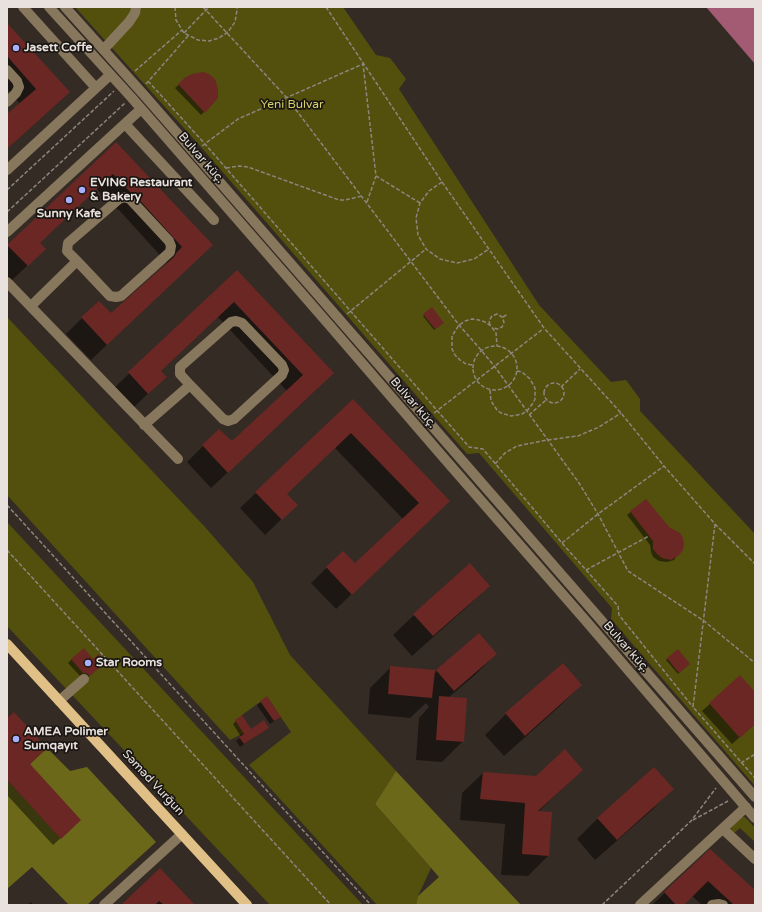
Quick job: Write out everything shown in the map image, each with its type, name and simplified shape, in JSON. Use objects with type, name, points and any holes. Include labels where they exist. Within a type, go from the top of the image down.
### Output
[{"type":"main road","name":"Səməd Vurğun","points":[[7,644],[247,905]]},
{"type":"street","points":[[23,7],[96,88]]},
{"type":"street","name":"Bulvar küç.","points":[[49,7],[141,109],[586,621],[755,818]]},
{"type":"street","name":"Bulvar küç.","points":[[65,7],[139,89],[755,797]]},
{"type":"street","points":[[104,49],[129,22],[136,7]]},
{"type":"street","points":[[7,70],[17,81],[19,87],[16,94],[7,102]]},
{"type":"street","points":[[7,170],[110,75]]},
{"type":"street","points":[[7,232],[141,109]]},
{"type":"street","points":[[125,124],[214,220]]},
{"type":"street","points":[[124,198],[130,199],[169,241],[171,246],[170,252],[121,296],[116,297],[110,296],[77,261],[67,250],[68,243],[119,199],[124,198]]},
{"type":"street","points":[[31,306],[77,261]]},
{"type":"street","points":[[7,282],[178,459]]},
{"type":"street","points":[[236,321],[242,323],[282,365],[284,370],[282,375],[234,419],[228,420],[223,419],[190,385],[180,374],[180,367],[231,322],[236,321]]},
{"type":"street","points":[[144,425],[190,385]]},
{"type":"street","points":[[443,457],[452,449]]},
{"type":"street","points":[[586,621],[595,613]]},
{"type":"street","points":[[59,701],[84,679]]},
{"type":"street","points":[[646,903],[746,807]]},
{"type":"street","points":[[723,829],[755,859]]},
{"type":"street","points":[[104,905],[182,834]]},
{"type":"street","points":[[712,905],[723,905]]},
{"type":"path","points":[[175,7],[176,20],[184,33],[198,40],[208,41],[219,38],[228,32],[235,22],[237,7]]},
{"type":"path","points":[[203,7],[228,32],[287,98],[459,325],[495,367],[508,387],[579,482],[598,514],[628,571],[704,621],[755,663]]},
{"type":"path","points":[[184,33],[209,7]]},
{"type":"path","points":[[326,7],[442,182],[544,328],[621,413],[664,466],[715,524],[755,564]]},
{"type":"path","points":[[134,72],[182,30]]},
{"type":"path","points":[[139,89],[188,36]]},
{"type":"path","points":[[201,147],[238,119],[363,64]]},
{"type":"path","points":[[363,64],[376,176],[367,202]]},
{"type":"path","points":[[148,81],[206,144],[468,447],[483,449],[562,543],[618,606],[618,615],[693,707],[755,778]]},
{"type":"path","points":[[7,190],[114,90],[118,94]]},
{"type":"path","points":[[7,212],[125,102],[121,98]]},
{"type":"path","points":[[226,168],[239,166],[248,167],[339,200],[362,196]]},
{"type":"path","points":[[376,176],[420,203]]},
{"type":"path","points":[[442,182],[429,191],[420,203],[416,218],[418,234],[426,249],[440,259],[457,263],[474,260],[489,249]]},
{"type":"path","points":[[345,315],[426,249]]},
{"type":"path","points":[[491,326],[489,320],[492,316],[498,314],[502,317],[504,322],[502,327],[498,329],[493,328]]},
{"type":"path","points":[[502,317],[508,314]]},
{"type":"path","points":[[472,365],[460,360],[452,349],[452,336],[459,325],[472,319],[485,322],[493,328],[496,334],[497,346]]},
{"type":"path","points":[[432,414],[544,328]]},
{"type":"path","points":[[492,346],[497,346],[508,350],[512,354],[515,359],[517,371],[514,380],[508,387],[499,390],[490,390],[476,381],[472,365],[475,356],[481,350],[492,346]]},
{"type":"path","points":[[561,387],[581,369]]},
{"type":"path","points":[[490,390],[491,401],[501,413],[512,416],[522,414],[527,411],[533,403],[536,393],[535,388],[530,379],[522,372],[517,371]]},
{"type":"path","points":[[555,384],[561,387],[563,396],[560,400],[556,403],[547,400],[545,397],[545,390],[549,385],[555,384]]},
{"type":"path","points":[[529,414],[547,400]]},
{"type":"path","points":[[495,464],[504,453],[516,446],[578,436],[599,427],[621,413]]},
{"type":"path","points":[[562,543],[598,514],[664,466]]},
{"type":"path","points":[[7,505],[371,905]]},
{"type":"path","points":[[693,707],[715,524]]},
{"type":"path","points":[[586,570],[649,536]]},
{"type":"path","points":[[7,550],[331,905]]},
{"type":"path","points":[[602,905],[691,821],[723,780]]},
{"type":"path","points":[[691,821],[737,796]]},
{"type":"green space","name":"Yeni Bulvar","points":[[75,7],[343,7],[376,55],[390,58],[406,79],[399,89],[539,305],[611,382],[626,380],[640,399],[640,411],[755,534],[755,786],[611,619],[612,608],[479,453],[467,454],[201,147]]},
{"type":"green space","points":[[7,317],[205,527],[253,582],[290,655],[396,771],[375,804],[431,868],[418,896],[416,905],[377,905],[249,765],[291,732],[267,697],[242,715],[244,733],[230,740],[7,495]]},
{"type":"green space","points":[[7,522],[363,905],[270,905],[7,626]]},
{"type":"green space","points":[[739,817],[745,817],[755,828],[755,842],[740,828],[734,833],[731,829],[732,824]]},
{"type":"shaded area","points":[[706,7],[755,7],[755,64]]},
{"type":"shaded area","points":[[47,748],[70,771],[87,767],[156,842],[87,905],[69,905],[32,867],[7,889],[7,780],[61,838],[30,764]]},
{"type":"shaded area","points":[[396,771],[521,905],[416,905],[418,896],[439,877],[375,804]]},
{"type":"building","points":[[7,23],[70,92],[7,149],[7,114],[36,89],[7,56]]},
{"type":"building","points":[[203,72],[209,74],[215,79],[218,89],[218,98],[205,113],[178,84],[192,74]]},
{"type":"building","points":[[116,142],[213,245],[107,345],[81,317],[99,301],[111,313],[174,257],[182,247],[135,195],[130,192],[113,174],[40,243],[46,249],[28,266],[7,245]]},
{"type":"building","points":[[237,270],[334,373],[228,473],[202,445],[219,429],[232,441],[303,375],[234,302],[161,371],[167,377],[148,394],[128,372]]},
{"type":"building","points":[[432,307],[444,323],[435,329],[423,314]]},
{"type":"building","points":[[353,399],[450,501],[352,595],[326,567],[343,551],[355,563],[419,503],[351,433],[287,494],[298,505],[282,520],[255,492]]},
{"type":"building","points":[[646,499],[670,528],[680,533],[683,538],[683,550],[678,556],[671,560],[662,558],[657,554],[653,549],[653,541],[630,511]]},
{"type":"building","points":[[470,563],[490,586],[433,636],[413,614]]},
{"type":"building","points":[[479,633],[497,654],[454,691],[436,670]]},
{"type":"building","points":[[84,648],[93,659],[99,654],[106,662],[90,676],[83,673],[71,659]]},
{"type":"building","points":[[678,649],[690,664],[679,673],[667,658]]},
{"type":"building","points":[[563,663],[582,685],[525,736],[505,713]]},
{"type":"building","points":[[390,666],[435,670],[432,698],[388,694]]},
{"type":"building","points":[[740,675],[755,692],[755,724],[740,738],[709,703]]},
{"type":"building","points":[[267,696],[281,717],[274,721],[260,701]]},
{"type":"building","points":[[439,696],[467,698],[464,742],[436,740]]},
{"type":"building","points":[[14,712],[47,748],[30,764],[81,820],[61,839],[7,780],[7,718]]},
{"type":"building","points":[[242,715],[251,729],[264,720],[269,728],[244,744],[239,737],[244,734],[235,720]]},
{"type":"building","points":[[565,749],[583,770],[538,811],[552,812],[549,856],[522,854],[525,803],[480,799],[483,772],[536,776]]},
{"type":"building","points":[[654,767],[674,789],[617,840],[597,818]]},
{"type":"building","points":[[710,849],[755,890],[755,905],[734,905],[708,881],[684,905],[676,905],[664,892]]},
{"type":"building","points":[[160,868],[195,905],[164,905],[159,901],[155,905],[121,905]]},
{"type":"place","name":"Jasett Coffe","points":[[16,48]]},
{"type":"place","name":"EVIN6 Restaurant & Bakery","points":[[82,190]]},
{"type":"place","name":"Sunny Kafe","points":[[69,200]]},
{"type":"place","name":"Star Rooms","points":[[88,663]]},
{"type":"place","name":"AMEA Polimer Sumqayıt","points":[[16,739]]}]
